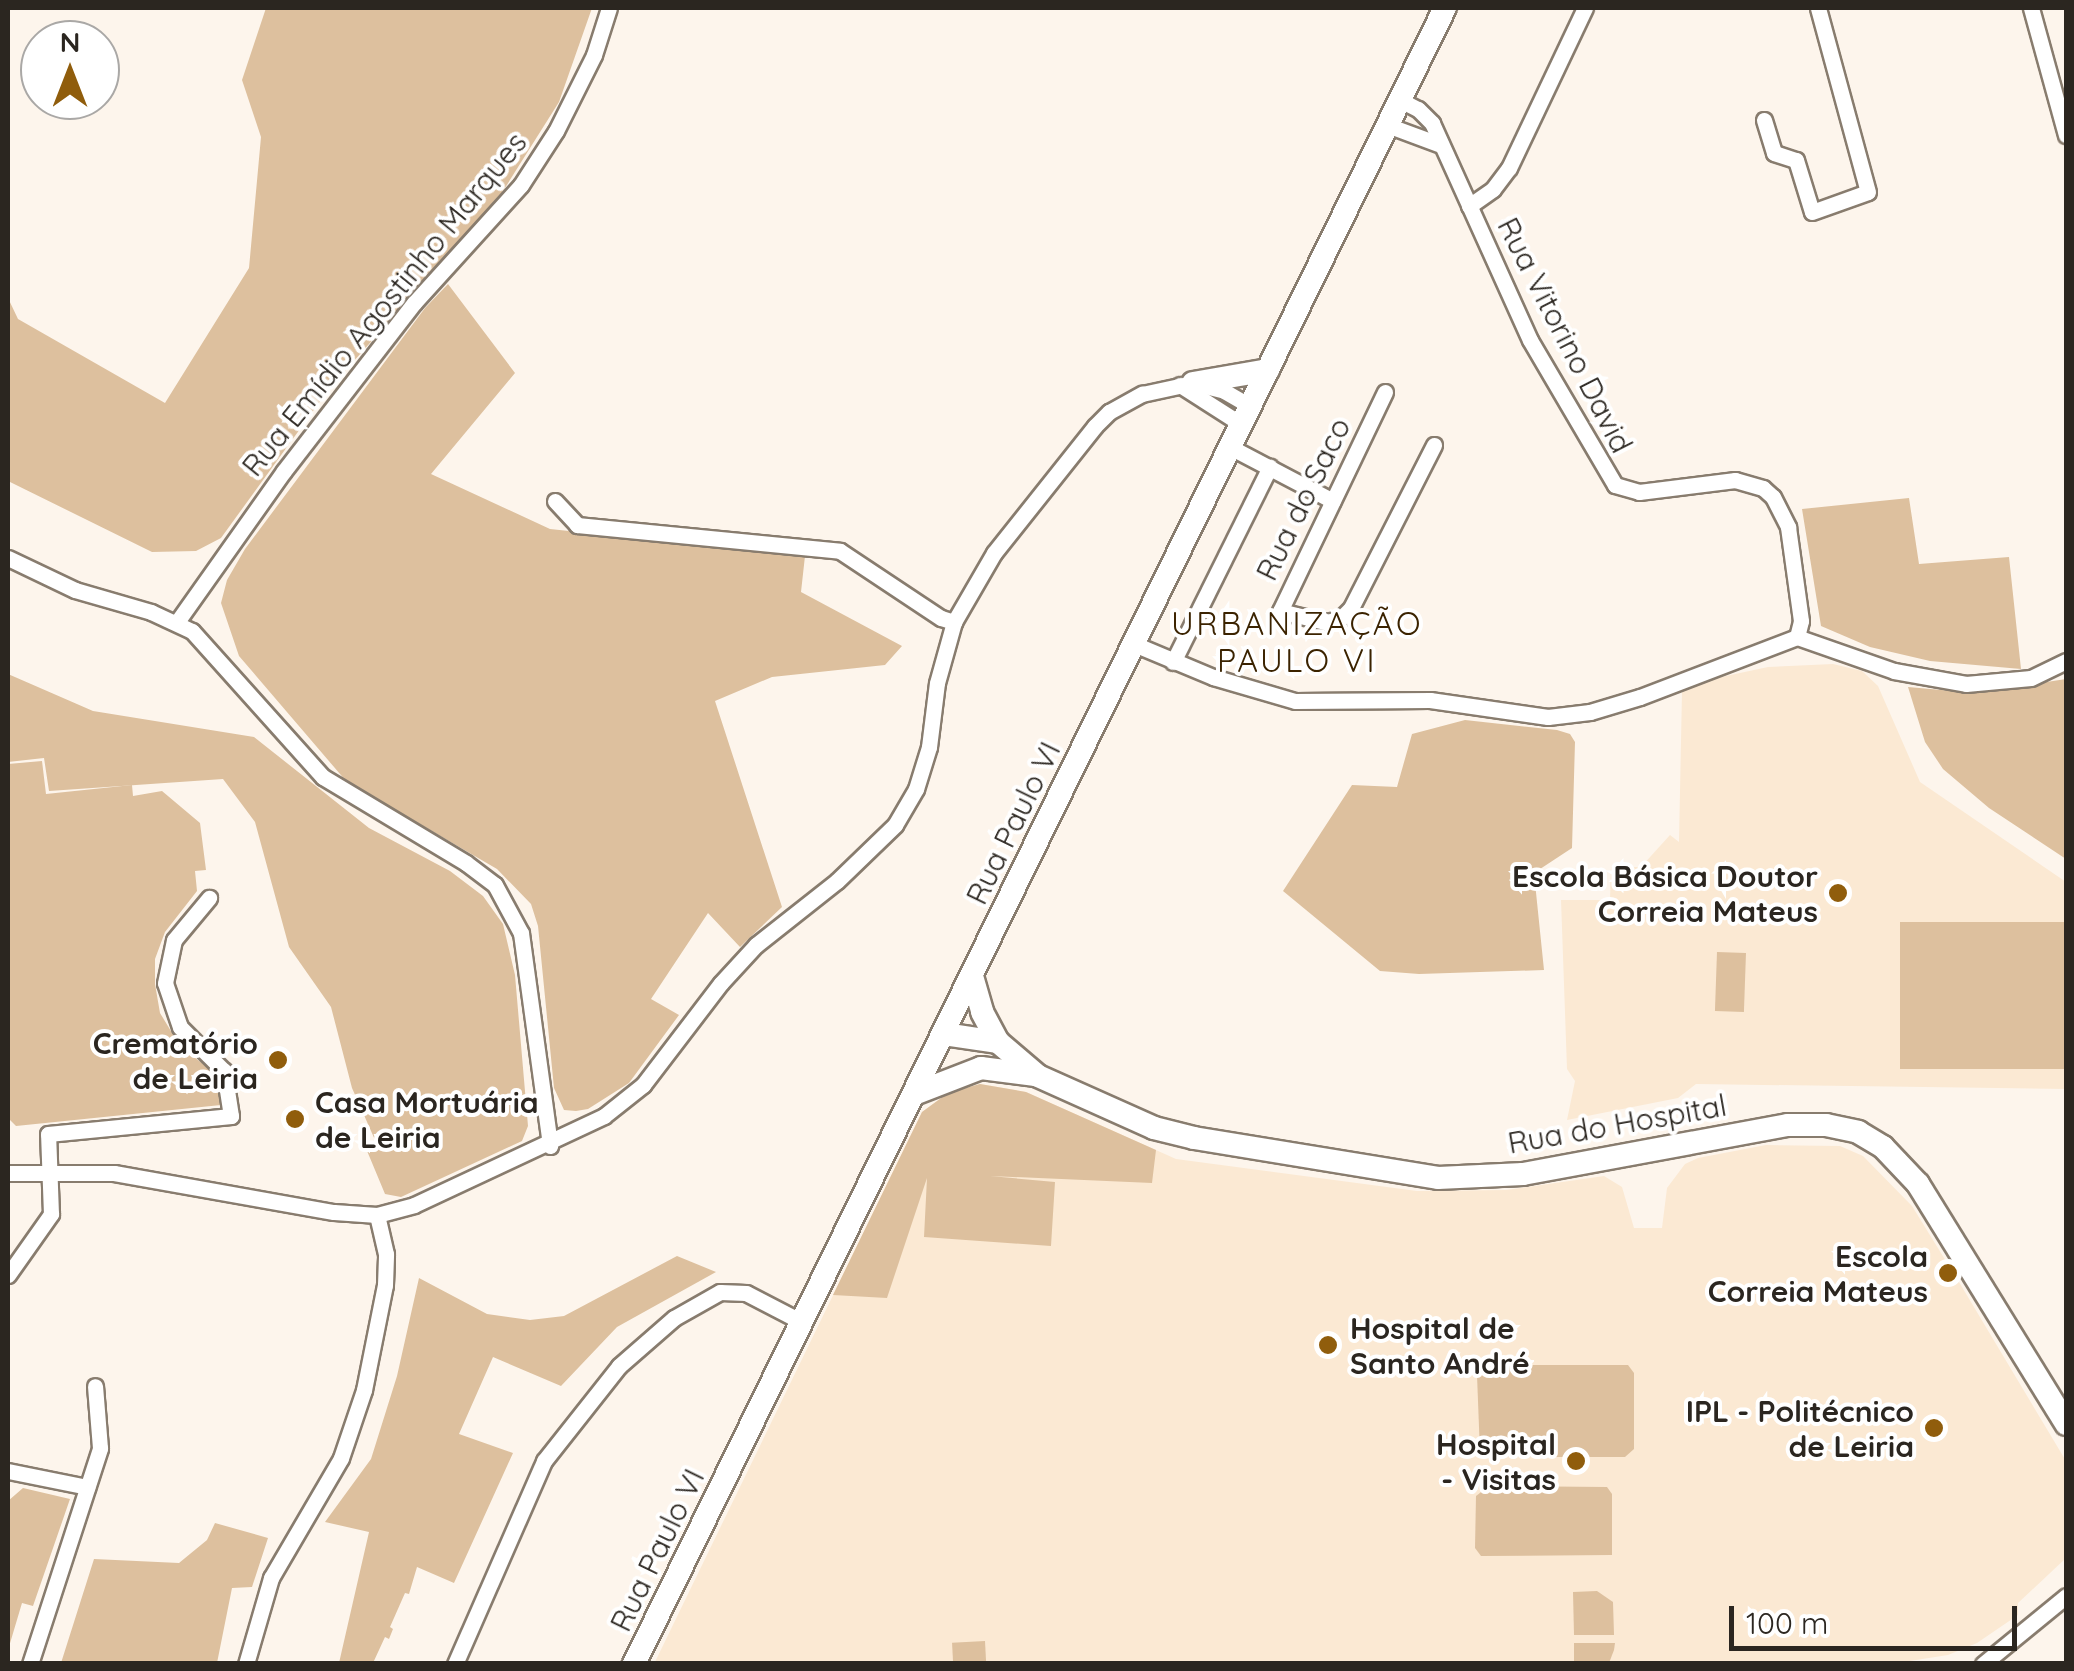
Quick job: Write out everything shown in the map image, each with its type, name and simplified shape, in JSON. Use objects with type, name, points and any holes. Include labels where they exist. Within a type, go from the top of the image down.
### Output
[{"type":"main road","name":"Rua Paulo VI","points":[[634,1664],[1445,8]]},
{"type":"main road","points":[[1187,384],[1268,370]]},
{"type":"main road","name":"Rua do Hospital","points":[[972,976],[982,1012],[998,1042],[1038,1076]]},
{"type":"main road","points":[[944,1034],[998,1042]]},
{"type":"main road","points":[[944,1034],[981,1068]]},
{"type":"main road","name":"Rua do Hospital","points":[[914,1094],[981,1068],[1038,1076],[1175,1135],[1438,1178],[1524,1174],[1788,1125],[1848,1128],[1883,1148],[1918,1184],[2066,1424]]},
{"type":"street","name":"Rua Emídio Agostinho Marques","points":[[177,622],[194,592],[414,303],[521,186],[556,131],[594,55],[609,8]]},
{"type":"street","points":[[1468,206],[1493,189],[1509,168],[1584,8]]},
{"type":"street","points":[[1764,120],[1774,153],[1796,160],[1812,212],[1868,192],[1818,8]]},
{"type":"street","points":[[2031,8],[2066,135]]},
{"type":"street","name":"Rua Vitorino David","points":[[1400,100],[1426,115],[1530,340],[1615,486],[1639,492],[1736,480],[1763,488],[1773,497],[1788,527],[1801,621],[1797,637]]},
{"type":"street","points":[[1388,125],[1440,145]]},
{"type":"street","points":[[8,1173],[114,1173],[334,1212],[378,1215],[414,1206],[550,1146],[604,1116],[643,1085],[721,983],[756,945],[837,880],[895,825],[916,789],[954,622],[994,553],[1095,426],[1126,402],[1187,384],[1224,390],[1246,415]]},
{"type":"street","name":"Rua do Saco","points":[[1385,392],[1280,611],[1324,622],[1340,619],[1351,608],[1434,445]]},
{"type":"street","points":[[1230,447],[1333,501]]},
{"type":"street","points":[[1174,662],[1270,468]]},
{"type":"street","points":[[555,501],[577,525],[840,552],[941,618],[954,622]]},
{"type":"street","points":[[8,558],[75,590],[177,622],[205,642],[324,777],[466,863],[506,900],[525,958],[550,1146]]},
{"type":"street","points":[[1134,644],[1174,662],[1295,702],[1430,700],[1532,716],[1590,712],[1797,637],[1911,676],[1966,684],[2031,678],[2066,661]]},
{"type":"street","points":[[8,1275],[51,1214],[48,1134],[231,1116],[224,1071],[180,1027],[165,983],[174,940],[209,898]]},
{"type":"street","points":[[246,1664],[271,1578],[340,1458],[364,1390],[385,1284],[386,1254],[378,1215]]},
{"type":"street","points":[[454,1664],[544,1461],[618,1366],[674,1318],[720,1292],[746,1293],[802,1322]]},
{"type":"street","points":[[30,1664],[100,1448],[95,1386]]},
{"type":"street","points":[[8,1471],[87,1487]]},
{"type":"street","points":[[1983,1664],[2066,1596]]},
{"type":"shaded area","points":[[266,8],[592,8],[559,102],[498,199],[329,389],[221,538],[196,551],[152,552],[8,481],[8,298],[18,319],[165,403],[249,268],[261,137],[242,80]]},
{"type":"shaded area","points":[[448,284],[515,373],[431,474],[550,529],[805,556],[801,592],[902,646],[885,665],[772,677],[715,701],[782,907],[740,947],[708,913],[651,999],[679,1015],[629,1083],[588,1109],[576,1111],[564,1110],[554,1088],[538,926],[531,904],[497,869],[346,781],[239,656],[221,603],[227,580],[245,549],[425,308]]},
{"type":"shaded area","points":[[1909,498],[1919,564],[2009,557],[2021,669],[1930,661],[1870,647],[1821,626],[1802,509]]},
{"type":"shaded area","name":"Escola Básica Doutor Correia Mateus","points":[[1833,664],[1862,671],[1878,686],[1920,782],[2066,882],[2066,1089],[1696,1084],[1678,1098],[1567,1120],[1575,1081],[1567,1069],[1561,900],[1610,900],[1611,867],[1641,867],[1670,835],[1679,842],[1682,691],[1712,679],[1768,667]]},
{"type":"shaded area","points":[[8,674],[93,711],[254,737],[369,828],[450,871],[483,896],[503,924],[515,975],[528,1126],[522,1141],[401,1197],[385,1194],[365,1146],[375,1140],[352,1088],[331,1007],[289,947],[255,822],[223,779],[49,791],[44,758],[8,762]]},
{"type":"shaded area","points":[[2066,679],[2066,859],[1989,808],[1943,769],[1925,742],[1908,687],[1975,693]]},
{"type":"shaded area","points":[[1465,720],[1557,730],[1570,734],[1575,742],[1572,848],[1534,873],[1544,970],[1419,974],[1380,971],[1283,891],[1352,785],[1397,787],[1412,734]]},
{"type":"shaded area","points":[[42,761],[46,794],[132,785],[133,796],[162,791],[200,823],[206,870],[195,871],[197,891],[165,932],[155,959],[155,984],[160,1013],[180,1046],[217,1075],[221,1105],[16,1126],[8,1118],[8,764]]},
{"type":"shaded area","points":[[1900,922],[2066,922],[2066,1069],[1900,1069]]},
{"type":"shaded area","points":[[1717,952],[1746,953],[1744,1012],[1715,1011]]},
{"type":"shaded area","name":"Hospital de Santo André","points":[[980,1084],[1026,1092],[1176,1159],[1417,1191],[1506,1190],[1604,1176],[1622,1187],[1634,1228],[1662,1228],[1667,1188],[1685,1164],[1698,1158],[1766,1145],[1840,1146],[1863,1156],[1912,1206],[1949,1266],[1941,1271],[1948,1282],[1956,1277],[2066,1461],[2066,1558],[2018,1603],[2018,1615],[1977,1643],[1948,1655],[1897,1663],[654,1664],[922,1112],[948,1093]]},
{"type":"shaded area","points":[[980,1084],[1026,1092],[1156,1150],[1152,1183],[990,1176],[1055,1182],[1051,1246],[924,1237],[927,1178],[887,1298],[833,1295],[922,1112],[948,1093]]},
{"type":"shaded area","points":[[677,1256],[716,1272],[617,1327],[561,1386],[493,1357],[459,1434],[513,1453],[454,1583],[417,1567],[409,1594],[405,1593],[390,1627],[393,1629],[389,1639],[385,1637],[373,1663],[339,1663],[369,1532],[325,1522],[371,1459],[397,1376],[419,1278],[487,1314],[530,1320],[564,1316]]},
{"type":"shaded area","points":[[1493,1365],[1628,1365],[1634,1373],[1634,1449],[1625,1457],[1490,1457],[1480,1453],[1477,1375]]},
{"type":"shaded area","points":[[1489,1486],[1607,1487],[1612,1494],[1612,1555],[1481,1556],[1475,1548],[1476,1496]]},
{"type":"shaded area","points":[[23,1488],[70,1499],[33,1606],[22,1603],[8,1650],[8,1501]]},
{"type":"shaded area","points":[[215,1523],[268,1538],[252,1587],[232,1588],[217,1663],[61,1663],[94,1559],[179,1563],[207,1540]]},
{"type":"shaded area","points":[[1597,1591],[1613,1602],[1614,1635],[1574,1635],[1573,1592]]},
{"type":"shaded area","points":[[985,1641],[986,1663],[953,1664],[952,1643]]},
{"type":"shaded area","points":[[1574,1643],[1615,1643],[1609,1663],[1574,1663]]},
{"type":"place","name":"Escola Básica Doutor Correia Mateus","points":[[1838,893]]},
{"type":"place","name":"Crematório de Leiria","points":[[278,1060]]},
{"type":"place","name":"Casa Mortuária de Leiria","points":[[295,1119]]},
{"type":"place","name":"Escola Correia Mateus","points":[[1948,1273]]},
{"type":"place","name":"Hospital de Santo André","points":[[1328,1345]]},
{"type":"place","name":"IPL - Politécnico de Leiria","points":[[1934,1428]]},
{"type":"place","name":"Hospital - Visitas","points":[[1576,1461]]},
{"type":"district","name":"URBANIZAÇÃO PAULO VI","points":[[1297,642]]}]
